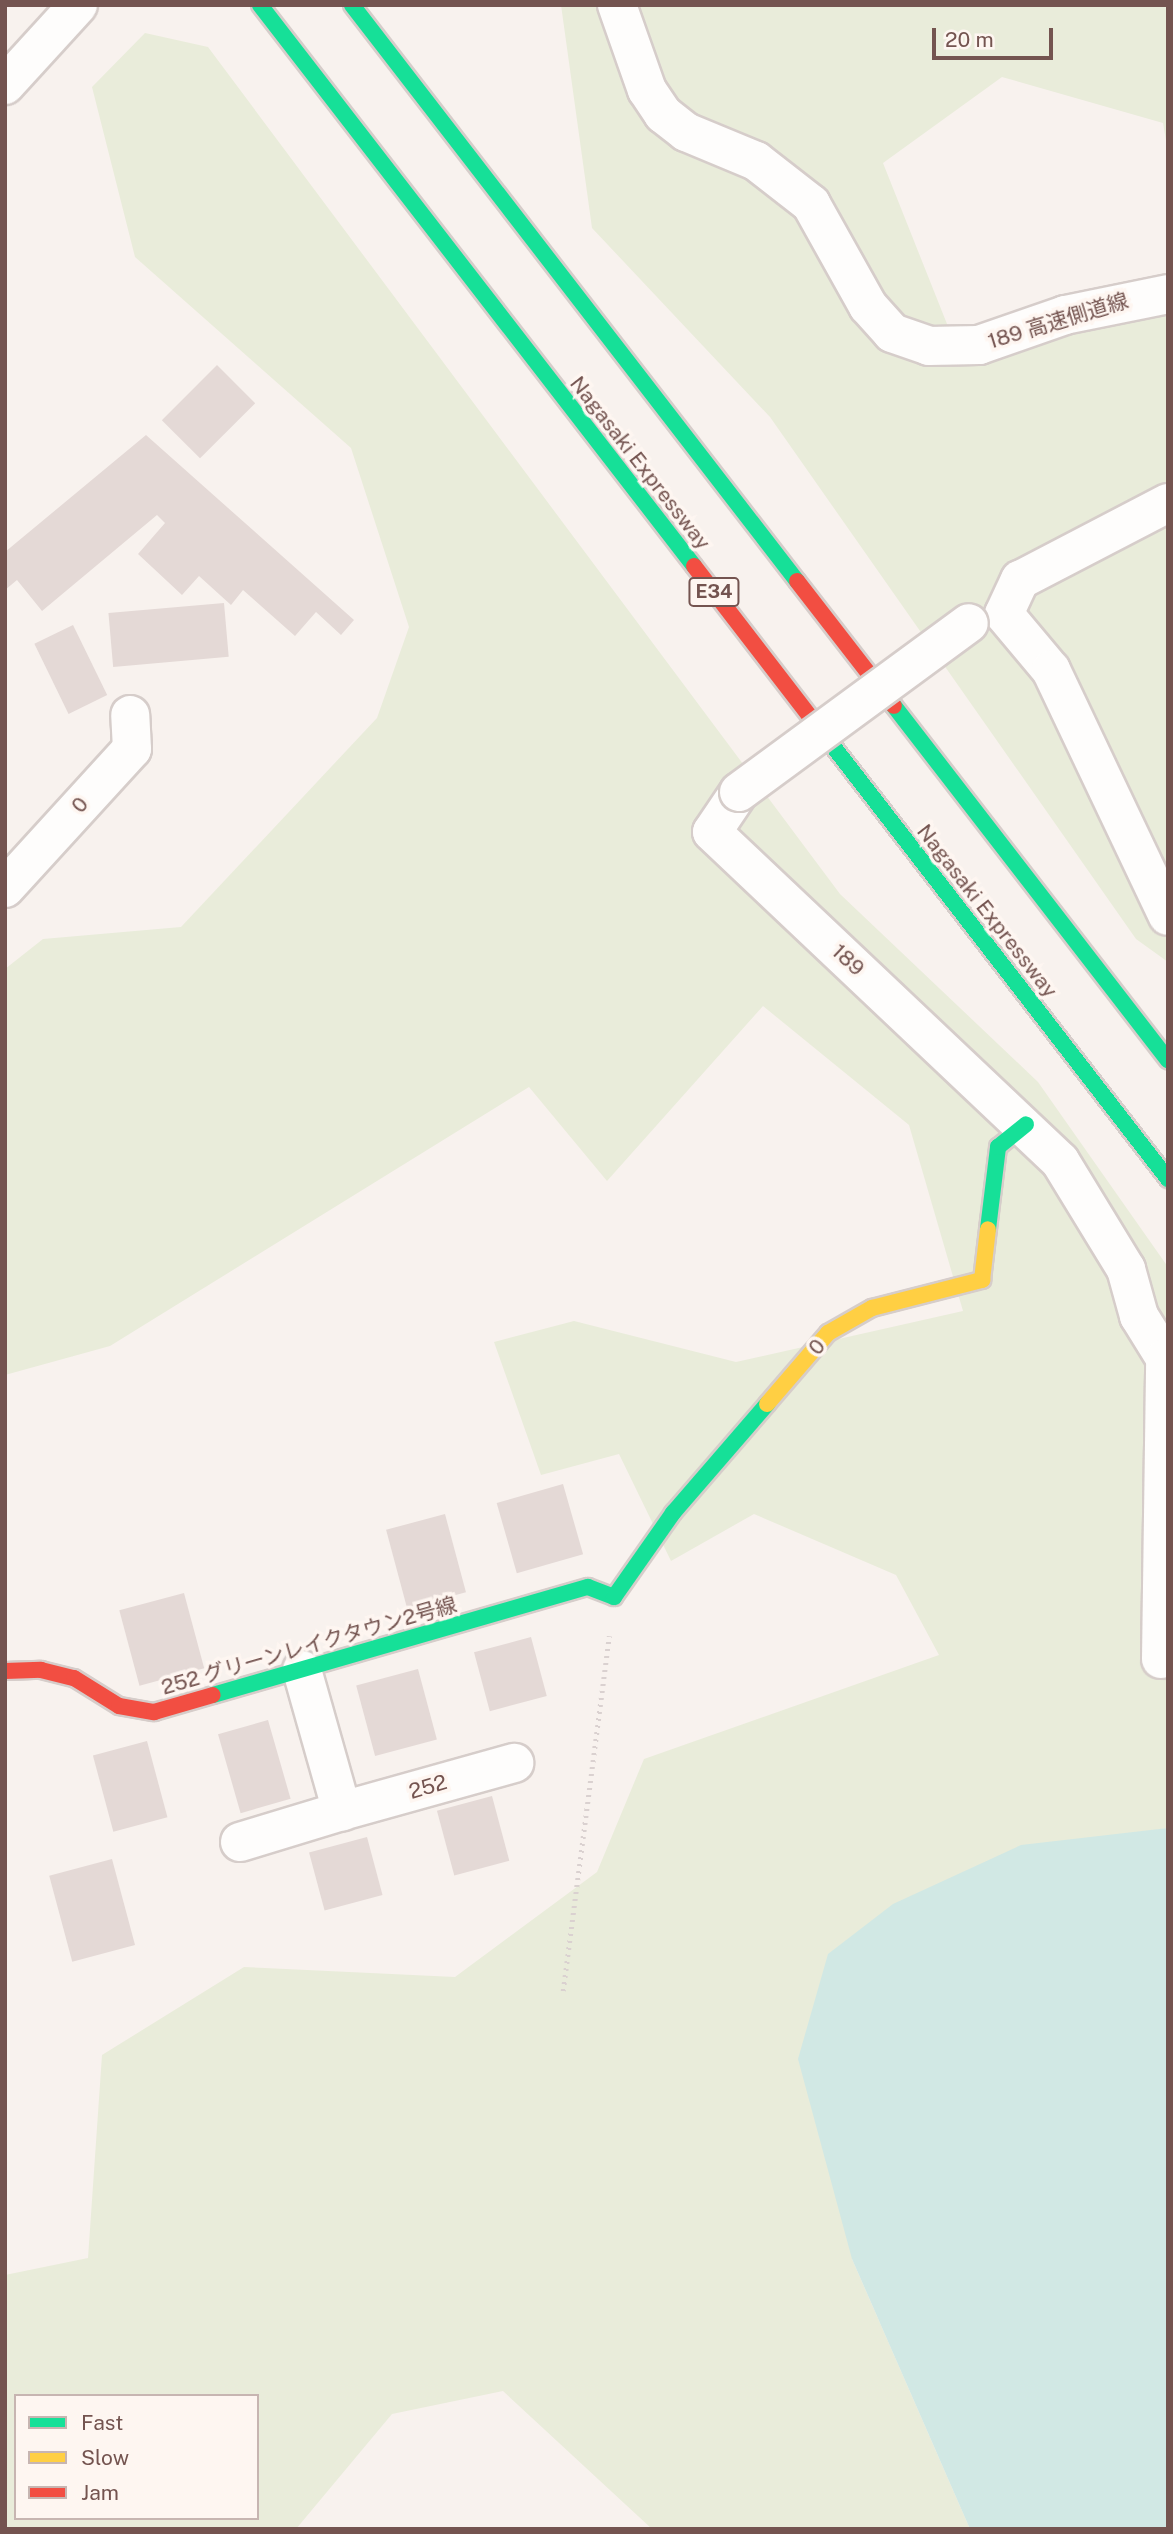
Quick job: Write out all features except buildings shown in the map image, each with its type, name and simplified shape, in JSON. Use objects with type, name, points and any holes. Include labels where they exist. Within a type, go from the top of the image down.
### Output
[{"type":"main road","name":"Nagasaki Expressway","points":[[260,5],[1168,1178]]},
{"type":"main road","points":[[352,5],[1168,1060]]},
{"type":"main road","name":"0","points":[[614,1597],[673,1513],[828,1334],[872,1308],[982,1280],[998,1147],[1026,1124]]},
{"type":"main road","name":"252 グリーンレイクタウン2号線","points":[[5,1671],[41,1670],[74,1678],[119,1706],[154,1712],[587,1587],[614,1597]]},
{"type":"street","points":[[5,85],[78,5]]},
{"type":"street","name":"189 高速側道線","points":[[617,5],[646,90],[663,114],[686,132],[756,161],[811,205],[868,306],[892,333],[929,346],[979,345],[1065,315],[1168,294]]},
{"type":"street","name":"189","points":[[1166,1357],[1139,1316],[1126,1269],[1060,1161],[1026,1124],[712,832],[740,792],[987,619],[1020,580],[1147,519],[1168,503]]},
{"type":"street","points":[[987,619],[1051,670],[1168,916]]},
{"type":"street","name":"0","points":[[5,888],[132,749],[130,715]]},
{"type":"street","points":[[1161,1660],[1166,1357]]},
{"type":"street","points":[[302,1670],[342,1811]]},
{"type":"street","name":"252","points":[[240,1842],[514,1763]]},
{"type":"path","points":[[563,1991],[614,1597]]},
{"type":"green space","points":[[561,5],[1168,5],[1168,152],[1163,123],[1002,77],[883,163],[951,334],[1168,279],[1168,962],[1136,939],[770,417],[592,228]]},
{"type":"green space","points":[[145,33],[208,47],[840,894],[1038,1082],[1168,1267],[1168,1828],[1128,1835],[852,2259],[970,2529],[652,2529],[503,2391],[392,2414],[296,2529],[5,2529],[5,2275],[88,2258],[102,2055],[244,1967],[455,1977],[597,1872],[644,1759],[939,1655],[896,1575],[754,1514],[671,1561],[619,1454],[541,1475],[494,1342],[574,1321],[736,1362],[963,1311],[909,1125],[763,1006],[607,1181],[529,1087],[110,1346],[5,1375],[5,969],[43,939],[181,927],[377,718],[409,627],[351,448],[135,257],[92,87]]},
{"type":"water","points":[[1168,1828],[1168,2529],[970,2529],[852,2259],[798,2059],[828,1954],[893,1904],[1021,1845]]},
{"type":"traffic: fast","points":[[260,5],[694,566]]},
{"type":"traffic: fast","points":[[352,5],[797,581]]},
{"type":"traffic: fast","points":[[894,706],[1168,1060]]},
{"type":"traffic: fast","points":[[812,719],[1168,1179]]},
{"type":"traffic: fast","points":[[988,1229],[998,1147],[1026,1124]]},
{"type":"traffic: fast","points":[[213,1695],[588,1587],[614,1597],[673,1513],[767,1404]]},
{"type":"traffic: slow","points":[[767,1404],[828,1333],[872,1308],[982,1280],[988,1229]]},
{"type":"traffic: jam","points":[[694,566],[812,719]]},
{"type":"traffic: jam","points":[[797,581],[894,706]]},
{"type":"traffic: jam","points":[[5,1671],[41,1670],[74,1678],[119,1706],[154,1712],[213,1695]]}]
